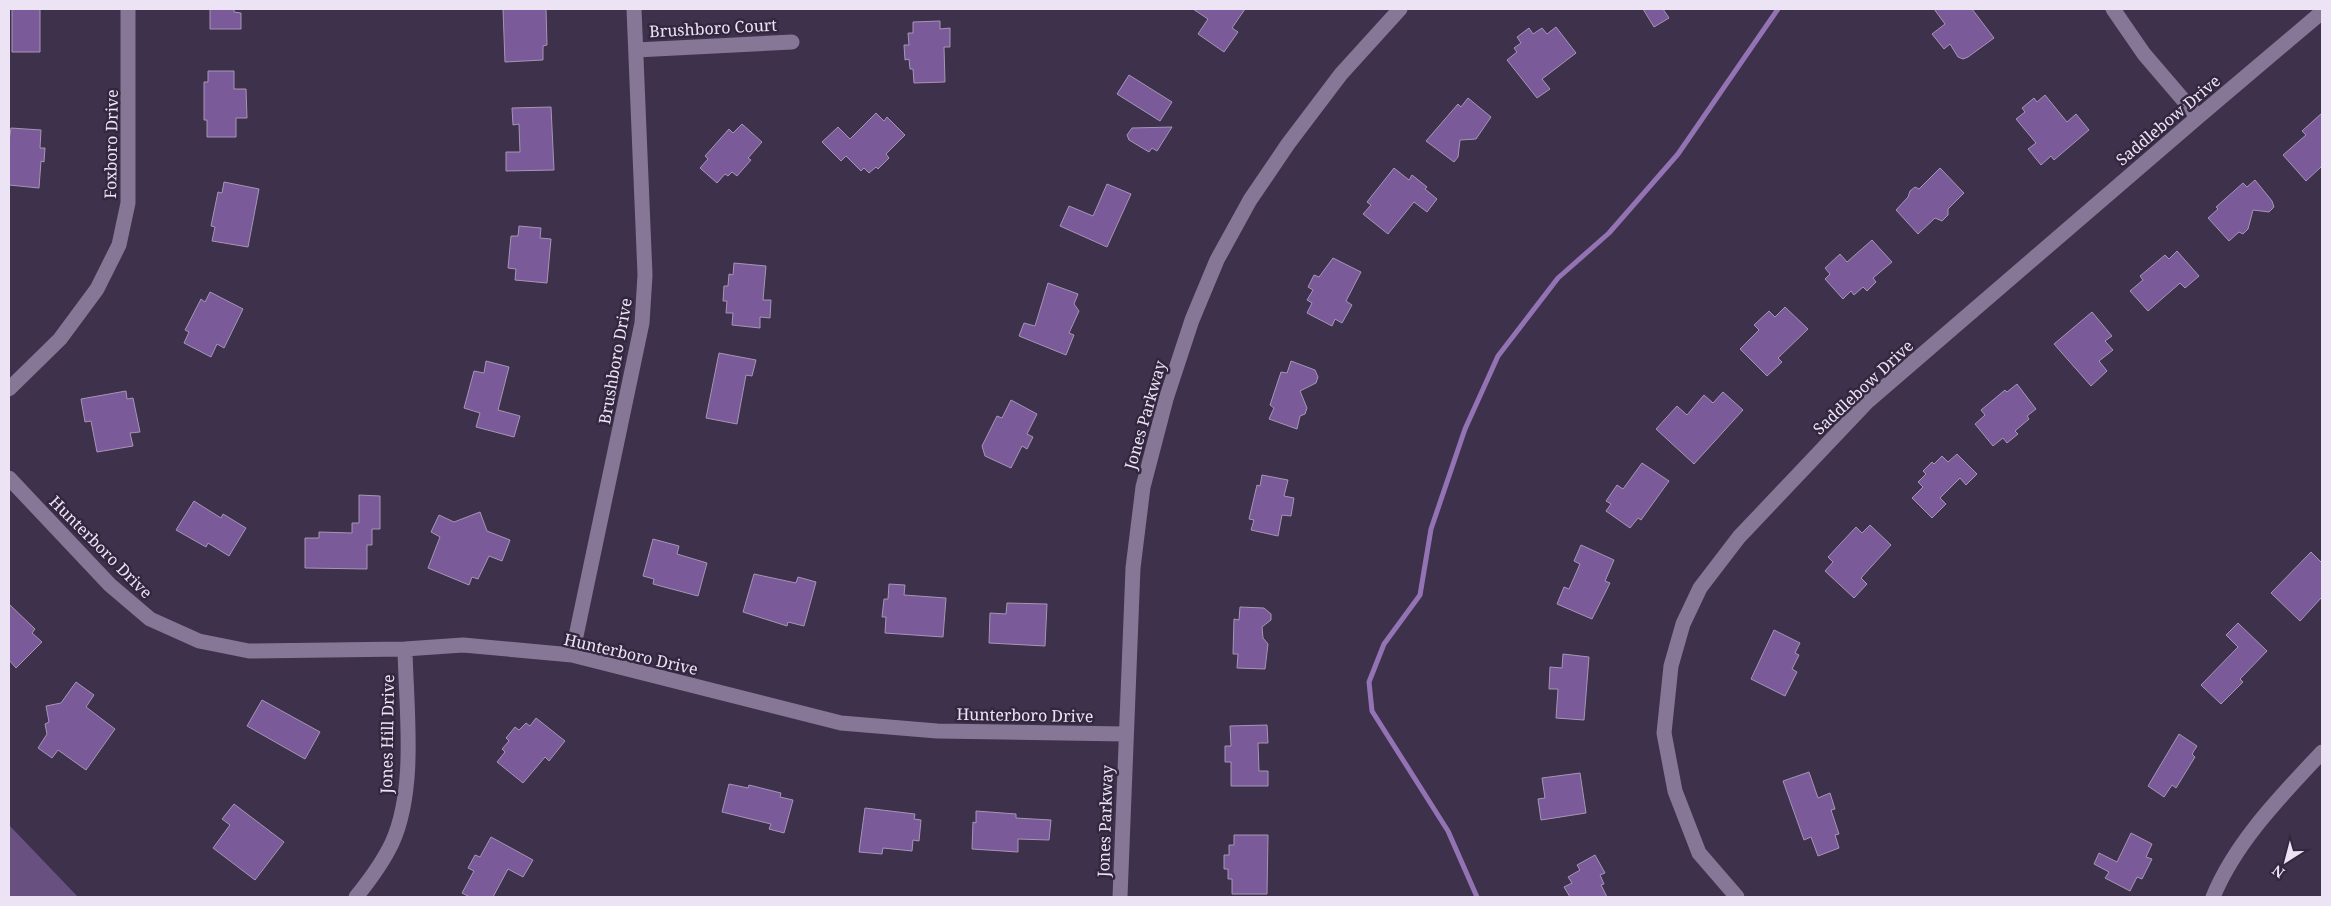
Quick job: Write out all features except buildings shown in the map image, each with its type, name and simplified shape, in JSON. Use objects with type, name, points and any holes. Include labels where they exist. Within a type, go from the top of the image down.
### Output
[{"type":"street","name":"Foxboro Drive","points":[[9,389],[60,339],[97,289],[119,244],[128,203],[128,9]]},
{"type":"street","name":"Brushboro Drive","points":[[572,656],[642,323],[646,275],[634,9]]},
{"type":"street","name":"Jones Parkway","points":[[1120,897],[1133,568],[1143,487],[1166,399],[1192,320],[1217,260],[1250,200],[1288,144],[1341,74],[1400,9]]},
{"type":"street","points":[[2113,9],[2144,54],[2198,116]]},
{"type":"street","name":"Saddlebow Drive","points":[[1736,897],[1699,853],[1676,792],[1664,733],[1671,666],[1683,624],[1700,588],[1740,537],[1867,402],[2198,116],[2322,12]]},
{"type":"street","name":"Brushboro Court","points":[[636,50],[792,42]]},
{"type":"street","name":"Hunterboro Drive","points":[[9,478],[110,584],[143,613],[150,619],[199,641],[249,651],[405,649],[463,645],[572,656],[841,723],[937,731],[1125,734]]},
{"type":"street","name":"Jones Hill Drive","points":[[356,897],[370,879],[392,842],[404,800],[407,767],[405,649]]},
{"type":"street","points":[[2213,897],[2240,848],[2279,798],[2322,752]]},
{"type":"shaded area","points":[[9,825],[78,897],[9,897]]},
{"type":"waterway","points":[[1477,897],[1448,831],[1372,711],[1369,682],[1384,644],[1420,595],[1431,529],[1465,429],[1498,356],[1558,278],[1609,233],[1678,154],[1778,9]]}]
